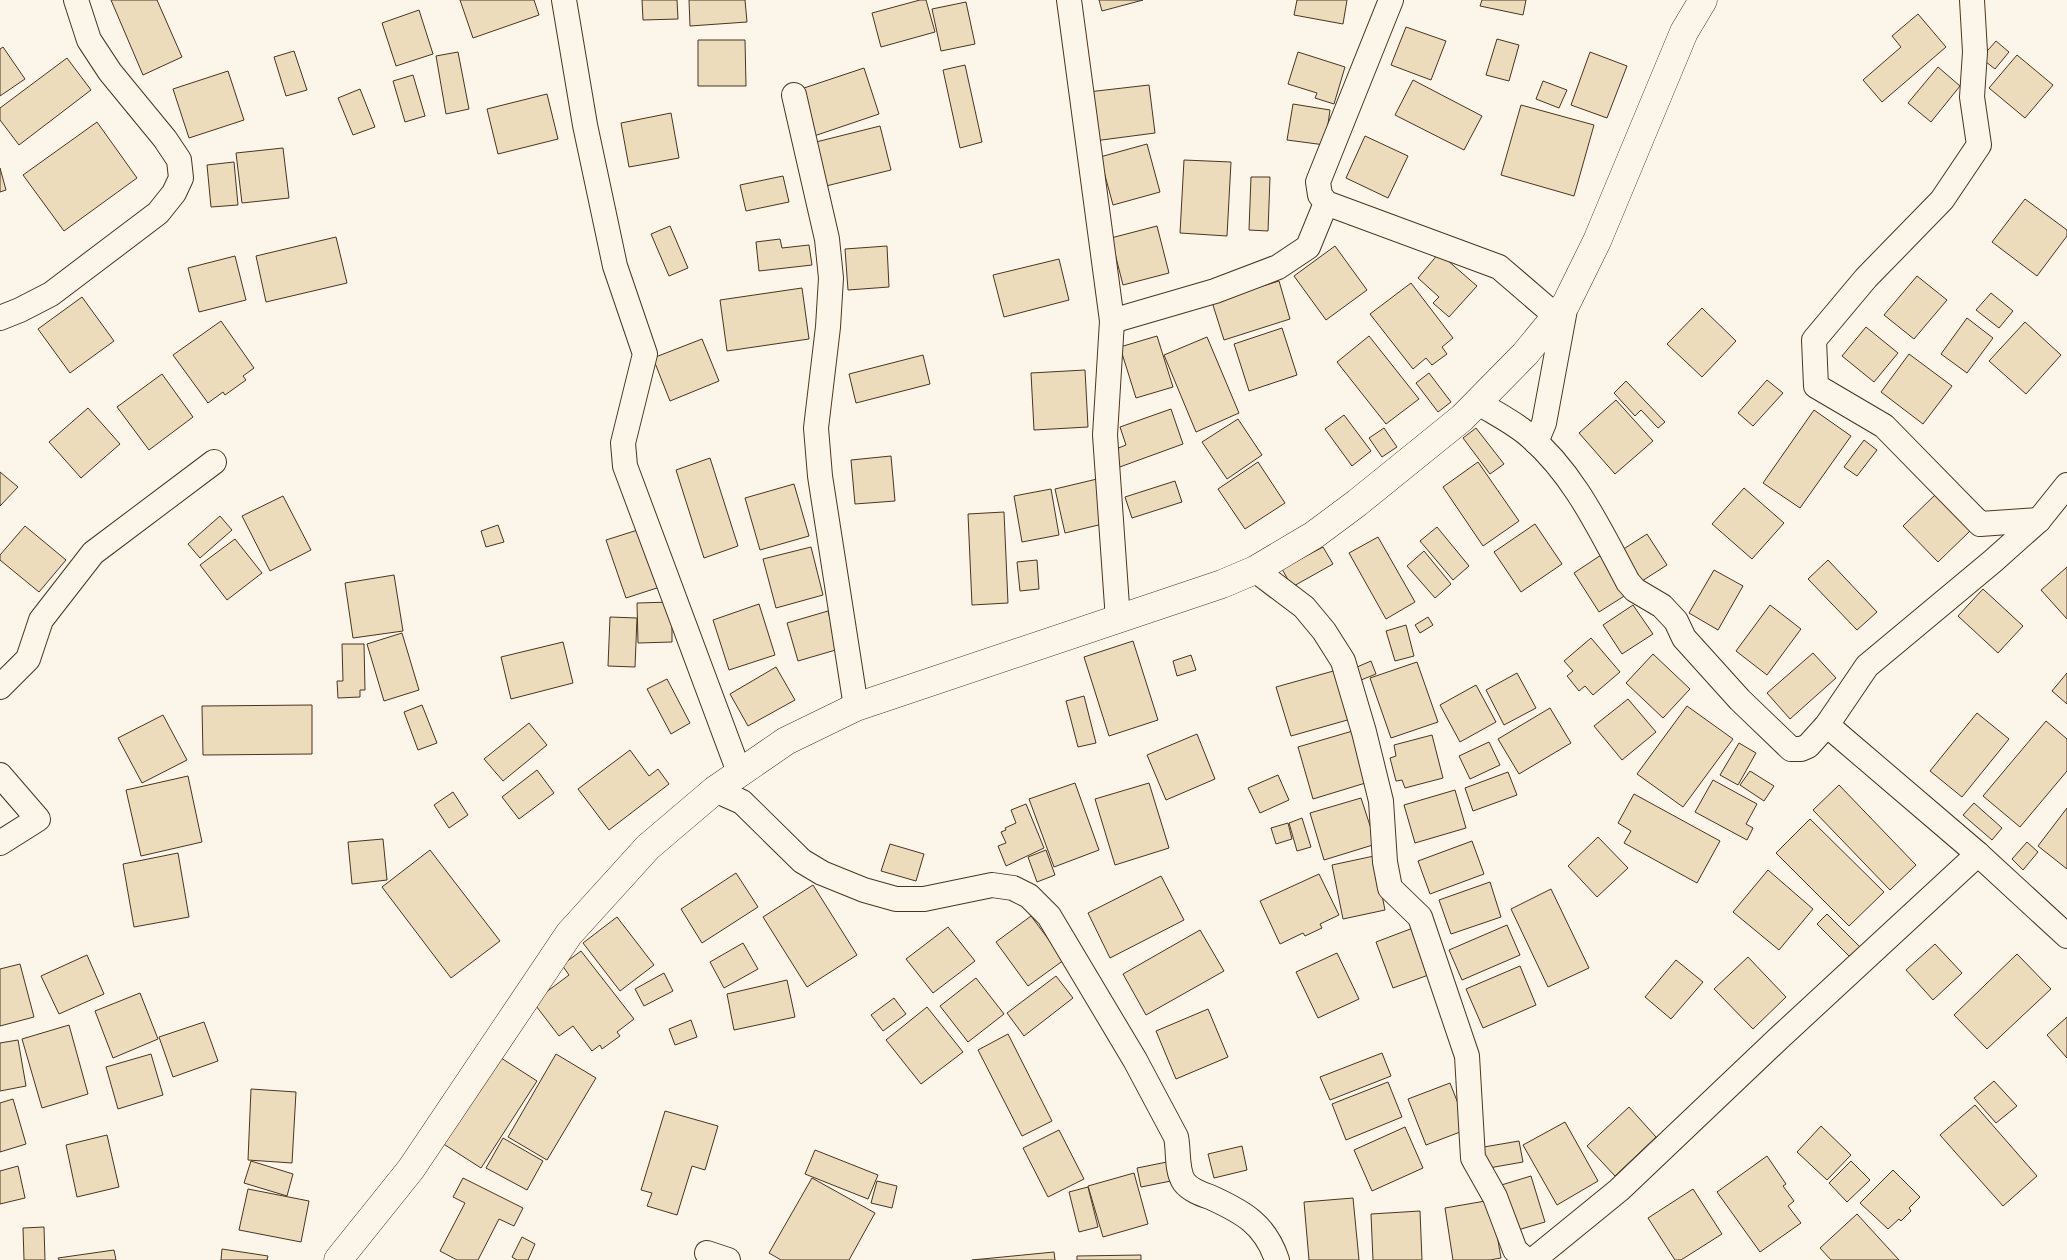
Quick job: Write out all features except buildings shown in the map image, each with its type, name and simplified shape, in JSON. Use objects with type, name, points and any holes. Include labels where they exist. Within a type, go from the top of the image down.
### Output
[{"type":"street","points":[[0,318],[51,294],[158,213],[174,193],[181,178],[179,160],[165,139],[110,72],[89,40],[76,0]]},
{"type":"street","points":[[564,0],[585,125],[615,266],[645,354],[624,443],[625,466],[687,638],[739,772]]},
{"type":"street","points":[[1069,0],[1112,321],[1105,435],[1118,620]]},
{"type":"street","points":[[1391,0],[1318,182],[1320,195],[1326,203],[1499,267],[1561,310]]},
{"type":"street","points":[[338,1260],[412,1169],[569,934],[648,847],[739,772],[786,740],[856,707],[1118,620],[1222,584],[1255,570],[1314,535],[1357,503],[1462,418],[1525,354],[1561,310],[1597,241],[1684,32],[1703,0]]},
{"type":"street","points":[[1972,0],[1974,52],[1972,97],[1979,145],[1942,200],[1866,278],[1814,340],[1816,386],[1884,426],[1980,524],[2039,520]]},
{"type":"street","points":[[794,95],[827,239],[832,278],[816,428],[820,476],[856,707]]},
{"type":"street","points":[[1112,321],[1215,291],[1278,267],[1308,246],[1326,203]]},
{"type":"street","points":[[1536,442],[1544,423],[1561,310]]},
{"type":"street","points":[[1477,402],[1525,432],[1557,462],[1583,498],[1628,582],[1635,590],[1662,606],[1676,621],[1684,638],[1740,700],[1791,749],[1801,749],[1808,746],[1826,725],[1867,666],[2039,520],[2067,484]]},
{"type":"street","points":[[0,687],[28,660],[42,620],[93,554],[214,462]]},
{"type":"street","points":[[1255,570],[1304,607],[1324,631],[1343,661],[1364,732],[1381,801],[1385,862],[1390,888],[1420,917],[1467,1056],[1473,1158],[1495,1198],[1515,1250],[1526,1260]]},
{"type":"street","points":[[1826,725],[1978,854],[2067,936]]},
{"type":"street","points":[[0,775],[38,819],[0,843]]},
{"type":"street","points":[[715,790],[742,802],[802,861],[822,873],[864,890],[896,899],[924,899],[992,885],[1012,888],[1029,896],[1049,916],[1135,1060],[1176,1137],[1180,1174],[1184,1182],[1193,1190],[1244,1214],[1261,1227],[1278,1260]]},
{"type":"street","points":[[1533,1260],[1619,1190],[1779,1038],[1978,854]]}]
